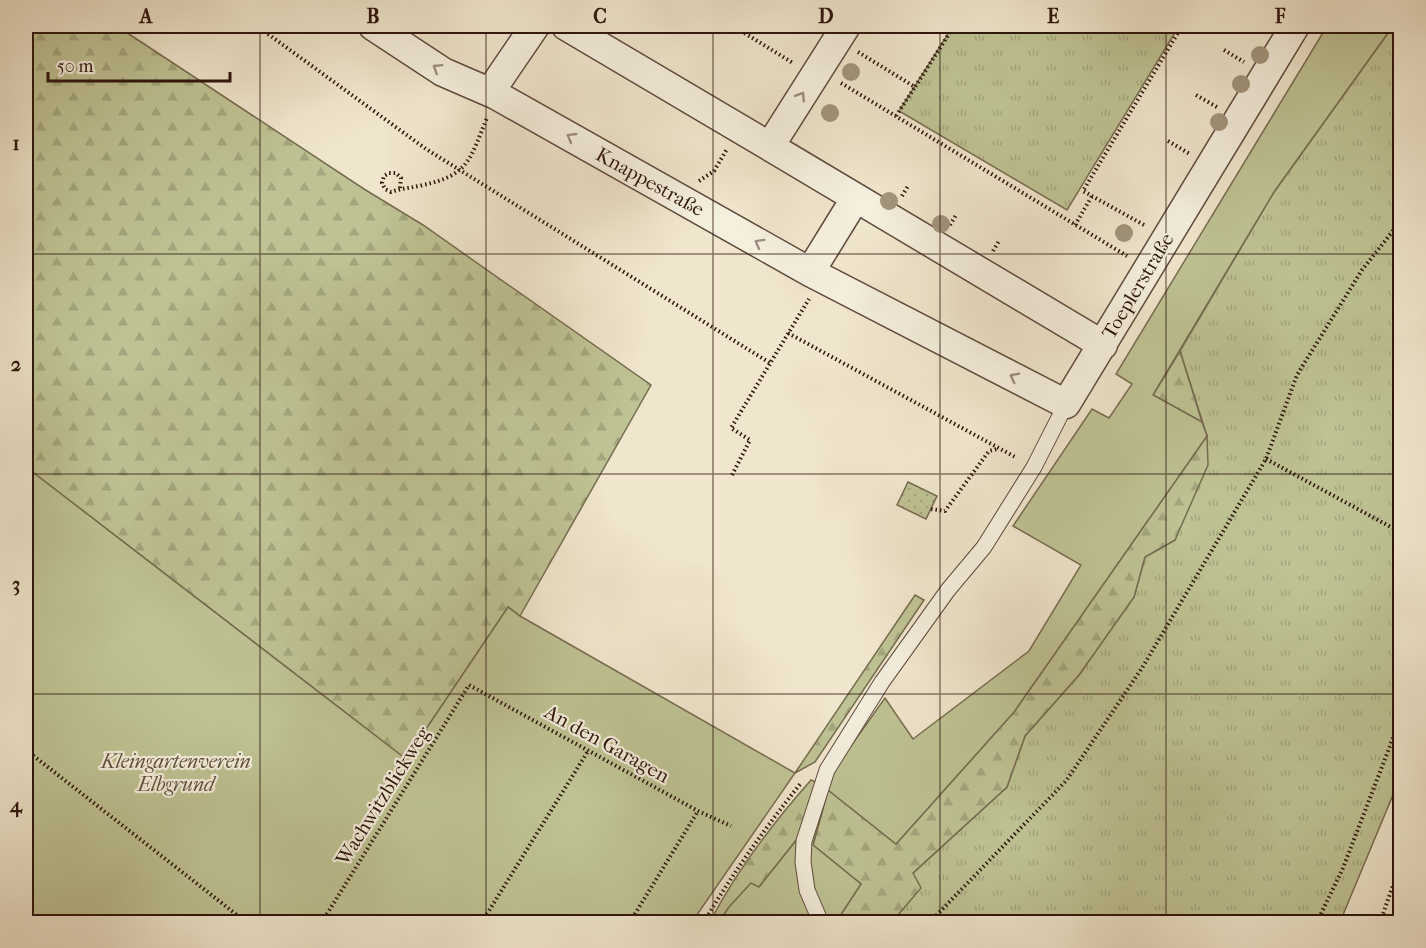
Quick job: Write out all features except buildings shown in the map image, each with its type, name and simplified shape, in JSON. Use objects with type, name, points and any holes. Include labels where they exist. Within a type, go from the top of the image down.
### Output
[{"type":"street","name":"Knappestraße","points":[[373,26],[443,72],[493,94],[816,275],[1065,404]]},
{"type":"street","points":[[493,94],[536,26]]},
{"type":"street","points":[[567,26],[1103,345]]},
{"type":"street","name":"Toeplerstraße","points":[[1065,404],[1103,345],[1294,26]]},
{"type":"street","points":[[770,146],[842,33]]},
{"type":"street","points":[[816,275],[855,199]]},
{"type":"lane","name":"Toeplerstraße","points":[[819,922],[807,890],[802,862],[804,841],[831,761],[921,627],[984,547],[1034,467],[1065,404]]},
{"type":"path","points":[[257,26],[426,149],[770,363]]},
{"type":"path","points":[[733,26],[740,27],[896,116],[1131,258]]},
{"type":"path","points":[[896,116],[954,26]]},
{"type":"path","points":[[1150,228],[1083,191],[1182,26]]},
{"type":"path","points":[[842,33],[915,87]]},
{"type":"path","points":[[1224,50],[1247,63]]},
{"type":"path","points":[[400,188],[401,178],[396,173],[390,172],[384,176],[382,183],[385,189],[391,192],[400,188],[434,183],[461,171],[472,153],[493,94]]},
{"type":"path","points":[[1196,95],[1221,109]]},
{"type":"path","points":[[677,197],[714,171],[739,128]]},
{"type":"path","points":[[1168,141],[1193,156]]},
{"type":"path","points":[[1075,225],[1092,196]]},
{"type":"path","points":[[930,922],[1066,781],[1142,668],[1266,459],[1297,375],[1362,270],[1401,222]]},
{"type":"path","points":[[732,475],[750,440],[731,428],[788,333],[816,275]]},
{"type":"path","points":[[788,333],[1034,467]]},
{"type":"path","points":[[931,509],[945,511],[989,451],[998,449]]},
{"type":"path","points":[[1266,459],[1401,532]]},
{"type":"path","name":"An den Garagen","points":[[469,685],[698,811],[731,826]]},
{"type":"path","name":"Wachwitzblickweg","points":[[322,922],[469,685]]},
{"type":"path","points":[[1317,922],[1343,868],[1401,720]]},
{"type":"path","points":[[26,750],[246,922]]},
{"type":"path","points":[[482,922],[588,751]]},
{"type":"path","points":[[704,922],[778,811],[811,771],[831,761]]},
{"type":"path","points":[[630,922],[698,811]]},
{"type":"path","points":[[1380,922],[1401,866]]},
{"type":"green space","points":[[26,26],[113,26],[129,34],[364,189],[423,225],[651,385],[520,616],[508,607],[406,759],[26,467]]},
{"type":"green space","points":[[953,26],[1179,26],[1067,210],[899,111]]},
{"type":"green space","points":[[1327,26],[1393,26],[1274,192],[1153,395],[1202,422],[1207,436],[1014,712],[896,844],[828,790],[813,845],[861,884],[836,922],[719,922],[751,883],[759,887],[798,838],[833,771],[885,698],[913,739],[1029,651],[1081,565],[1013,526],[1092,409],[1109,418],[1132,384],[1116,374]]},
{"type":"green space","points":[[1393,26],[1400,26],[1400,778],[1340,922],[892,922],[920,888],[912,874],[1007,787],[1025,736],[1079,675],[1134,597],[1145,557],[1175,540],[1207,436],[1180,351],[1274,192]]},
{"type":"green space","points":[[1180,351],[1202,422],[1153,395]]},
{"type":"green space","points":[[1207,436],[1208,465],[1175,540],[1145,557],[1134,597],[1079,675],[1025,736],[1007,787],[913,873],[921,888],[892,922],[836,922],[861,884],[813,845],[828,790],[896,844],[1014,712]]},
{"type":"green space","name":"Kleingartenverein Elbgrund","points":[[26,467],[406,759],[508,607],[795,773],[692,922],[26,922]]},
{"type":"green space","points":[[908,482],[937,496],[926,519],[897,505]]},
{"type":"green space","points":[[915,595],[924,600],[815,762],[795,773]]},
{"type":"green space","points":[[811,780],[816,782],[798,838],[759,887],[729,907],[719,922],[710,922],[731,884],[756,848]]}]
